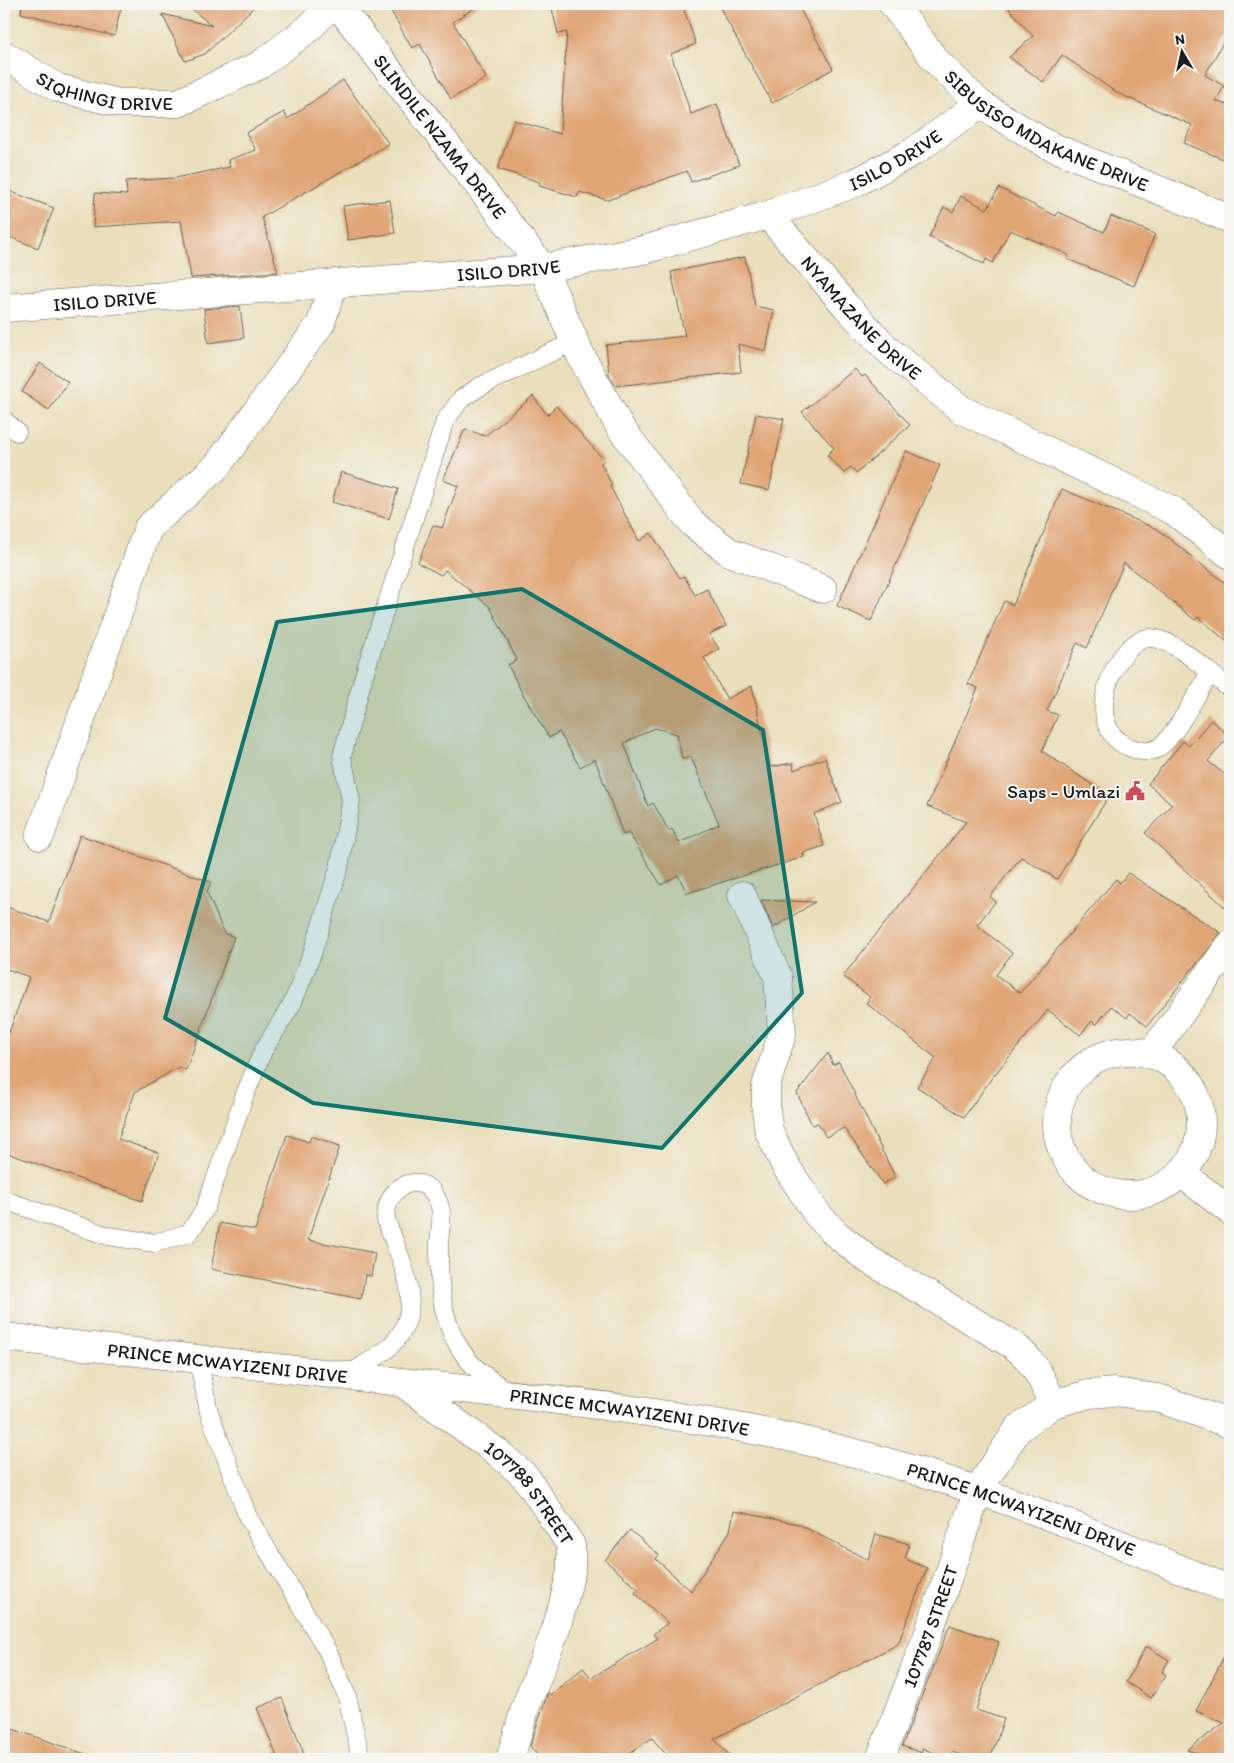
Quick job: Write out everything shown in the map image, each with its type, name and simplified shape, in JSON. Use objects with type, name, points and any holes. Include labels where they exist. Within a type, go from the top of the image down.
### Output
[{"type":"street","name":"SIQHINGI DRIVE","points":[[4,55],[58,88],[119,103],[178,103],[260,65],[309,28],[332,4]]},
{"type":"street","name":"SLINDILE NZAMA DRIVE","points":[[337,4],[543,268],[575,341],[620,427],[692,523],[729,552],[823,590]]},
{"type":"street","name":"SIBUSISO MDAKANE DRIVE","points":[[893,4],[936,61],[980,104],[1048,145],[1230,219]]},
{"type":"street","name":"ISILO DRIVE","points":[[4,308],[543,268],[643,250],[768,215],[854,182],[913,152],[980,104]]},
{"type":"street","name":"NYAMAZANE DRIVE","points":[[768,215],[847,307],[889,351],[962,410],[1174,511],[1230,555]]},
{"type":"street","points":[[40,836],[148,528],[216,466],[321,323],[332,283]]},
{"type":"street","points":[[742,895],[778,978],[782,1034],[766,1086],[766,1110],[769,1131],[785,1165],[817,1214],[836,1234],[869,1260],[1012,1345],[1026,1356],[1038,1370],[1053,1404]]},
{"type":"street","points":[[1151,1054],[1230,945]]},
{"type":"street","points":[[1127,1051],[1151,1054],[1173,1065],[1190,1083],[1199,1105],[1201,1130],[1195,1153],[1181,1173],[1162,1187],[1140,1195],[1116,1195],[1094,1187],[1076,1173],[1063,1154],[1056,1131],[1058,1108],[1066,1086],[1082,1068],[1103,1056],[1127,1051]]},
{"type":"street","points":[[1181,1173],[1230,1211]]},
{"type":"street","name":"PRINCE MCWAYIZENI DRIVE","points":[[4,1337],[509,1394],[676,1417],[788,1436],[886,1461],[978,1490],[1096,1533],[1230,1590]]},
{"type":"street","name":"107788 STREET","points":[[401,1382],[497,1452],[525,1476],[571,1545],[571,1571],[563,1604],[552,1639],[529,1696],[510,1759]]},
{"type":"street","name":"107787 STREET","points":[[880,1759],[926,1640],[978,1490],[1018,1429],[1033,1416],[1053,1404],[1089,1394],[1115,1392],[1158,1398],[1230,1424]]},
{"type":"lane","points":[[4,1200],[108,1236],[155,1243],[189,1233],[205,1209],[244,1094],[263,1051],[293,1002],[312,954],[339,868],[351,801],[342,756],[364,675],[445,421],[461,400],[479,387],[575,341]]},
{"type":"lane","points":[[1210,673],[1168,739],[1158,748],[1137,751],[1120,744],[1107,730],[1103,711],[1107,688],[1124,654],[1139,641],[1148,638],[1164,641],[1210,673],[1230,689]]},
{"type":"lane","points":[[348,1376],[387,1349],[404,1329],[411,1304],[406,1271],[386,1220],[385,1212],[388,1200],[396,1189],[401,1185],[415,1183],[432,1192],[440,1204],[442,1219],[438,1242],[439,1278],[444,1314],[455,1341],[470,1362],[509,1394]]},
{"type":"lane","points":[[198,1359],[209,1412],[248,1517],[327,1650],[347,1696],[361,1759]]},
{"type":"highlighted area","points":[[522,589],[763,730],[802,993],[662,1148],[313,1103],[165,1018],[277,622]]},
{"type":"building","points":[[22,4],[122,4],[114,36],[21,13]]},
{"type":"building","points":[[186,4],[257,4],[205,54],[185,61],[162,14],[212,26]]},
{"type":"building","points":[[387,4],[480,4],[453,22],[486,78],[451,99],[420,44],[412,48]]},
{"type":"building","points":[[551,4],[682,4],[696,44],[671,54],[691,114],[717,104],[739,165],[691,182],[687,171],[608,200],[579,192],[577,197],[539,186],[540,182],[498,169],[514,120],[560,134],[567,32],[558,34]]},
{"type":"building","points":[[718,4],[797,4],[833,69],[772,103]]},
{"type":"building","points":[[1005,4],[1230,4],[1230,30],[1205,75],[1224,86],[1216,101],[1230,106],[1230,162],[1184,143],[1192,125],[1117,93],[1062,55],[1043,82],[1009,57],[1033,36]]},
{"type":"building","points":[[343,80],[389,144],[262,217],[278,272],[191,278],[181,221],[93,227],[95,193],[127,195],[126,181],[175,178],[230,167],[228,160],[256,150],[246,133],[284,112],[288,119]]},
{"type":"building","points":[[999,188],[1056,216],[1058,212],[1104,232],[1111,216],[1155,234],[1134,286],[1067,259],[1069,255],[1010,230],[993,263],[986,259],[984,264],[929,237],[944,207],[953,212],[961,196],[987,209]]},
{"type":"building","points":[[9,191],[54,208],[38,248],[4,235],[4,205]]},
{"type":"building","points":[[390,200],[395,233],[348,240],[343,206]]},
{"type":"building","points":[[745,257],[755,306],[774,310],[766,351],[738,344],[741,372],[616,386],[609,375],[606,345],[685,336],[671,272]]},
{"type":"building","points":[[240,306],[244,338],[208,343],[204,309]]},
{"type":"building","points":[[40,363],[68,382],[49,410],[22,392]]},
{"type":"building","points":[[855,369],[862,377],[865,375],[910,425],[857,473],[851,467],[844,473],[827,455],[834,448],[802,412]]},
{"type":"building","points":[[533,396],[547,415],[556,406],[604,460],[601,463],[612,485],[610,486],[639,541],[651,533],[680,578],[684,576],[695,595],[707,589],[726,626],[709,634],[719,649],[704,658],[727,699],[752,686],[770,767],[793,763],[794,770],[825,758],[842,802],[814,814],[824,846],[803,853],[804,857],[687,893],[678,875],[661,885],[629,833],[623,835],[595,759],[580,767],[559,732],[549,738],[508,665],[517,660],[490,607],[445,570],[441,575],[418,563],[433,525],[442,528],[458,486],[443,480],[465,429],[485,436]],"holes":[[[655,728],[677,734],[682,759],[691,757],[719,824],[679,843],[672,829],[669,831],[653,803],[648,806],[624,743]]]},
{"type":"building","points":[[756,414],[784,419],[769,490],[741,484]]},
{"type":"building","points":[[906,451],[940,465],[871,621],[837,606]]},
{"type":"building","points":[[341,472],[398,489],[389,519],[332,502]]},
{"type":"building","points":[[1062,489],[1157,529],[1230,587],[1230,644],[1198,617],[1195,620],[1124,563],[1087,648],[1077,643],[1047,711],[1058,715],[1042,751],[1109,796],[1057,879],[1021,857],[990,897],[996,901],[977,925],[1012,953],[996,975],[1020,993],[1116,879],[1120,883],[1128,873],[1221,933],[1147,1026],[1130,1013],[1127,1018],[1111,1006],[1096,1025],[1092,1021],[1080,1035],[1048,1010],[991,1079],[964,1117],[917,1087],[936,1058],[866,1003],[870,997],[843,976],[966,822],[927,806],[978,688],[968,684],[1004,601],[1013,605]]},
{"type":"building","points":[[1211,720],[1229,736],[1208,761],[1230,779],[1230,912],[1145,833],[1172,804],[1148,784],[1183,741],[1189,746]]},
{"type":"building","points":[[80,835],[211,882],[207,892],[224,933],[234,937],[186,1070],[179,1067],[135,1092],[118,1139],[159,1153],[142,1201],[4,1152],[4,1047],[29,977],[4,968],[4,906],[49,922]]},
{"type":"building","points":[[761,900],[815,902],[773,928]]},
{"type":"building","points":[[828,1053],[833,1065],[839,1062],[895,1177],[883,1184],[844,1128],[826,1137],[818,1123],[812,1125],[797,1093]]},
{"type":"building","points":[[287,1135],[309,1142],[311,1136],[340,1146],[308,1240],[375,1253],[371,1276],[365,1275],[361,1299],[211,1269],[220,1223],[255,1230]]},
{"type":"building","points":[[734,1511],[798,1524],[868,1560],[876,1534],[909,1544],[905,1559],[927,1568],[898,1644],[714,1739],[733,1759],[670,1759],[652,1738],[621,1759],[540,1759],[530,1746],[548,1692],[550,1695],[583,1668],[591,1678],[657,1639],[653,1634],[668,1623],[635,1593],[638,1589],[605,1560],[630,1530],[659,1555],[656,1559],[691,1591],[730,1531]]},
{"type":"building","points":[[950,1625],[999,1642],[976,1710],[1004,1719],[990,1759],[974,1759],[952,1752],[948,1759],[922,1748],[922,1753],[902,1746]]},
{"type":"building","points":[[1230,1645],[1230,1759],[1217,1759],[1187,1750],[1224,1723],[1196,1711]]},
{"type":"building","points":[[1146,1646],[1169,1660],[1162,1672],[1166,1675],[1151,1698],[1126,1682]]},
{"type":"building","points":[[282,1698],[306,1759],[278,1759],[257,1708]]},
{"type":"building","points":[[4,1726],[88,1755],[87,1759],[4,1759]]},
{"type":"place","name":"Saps - Umlazi","points":[[1135,791]]}]
